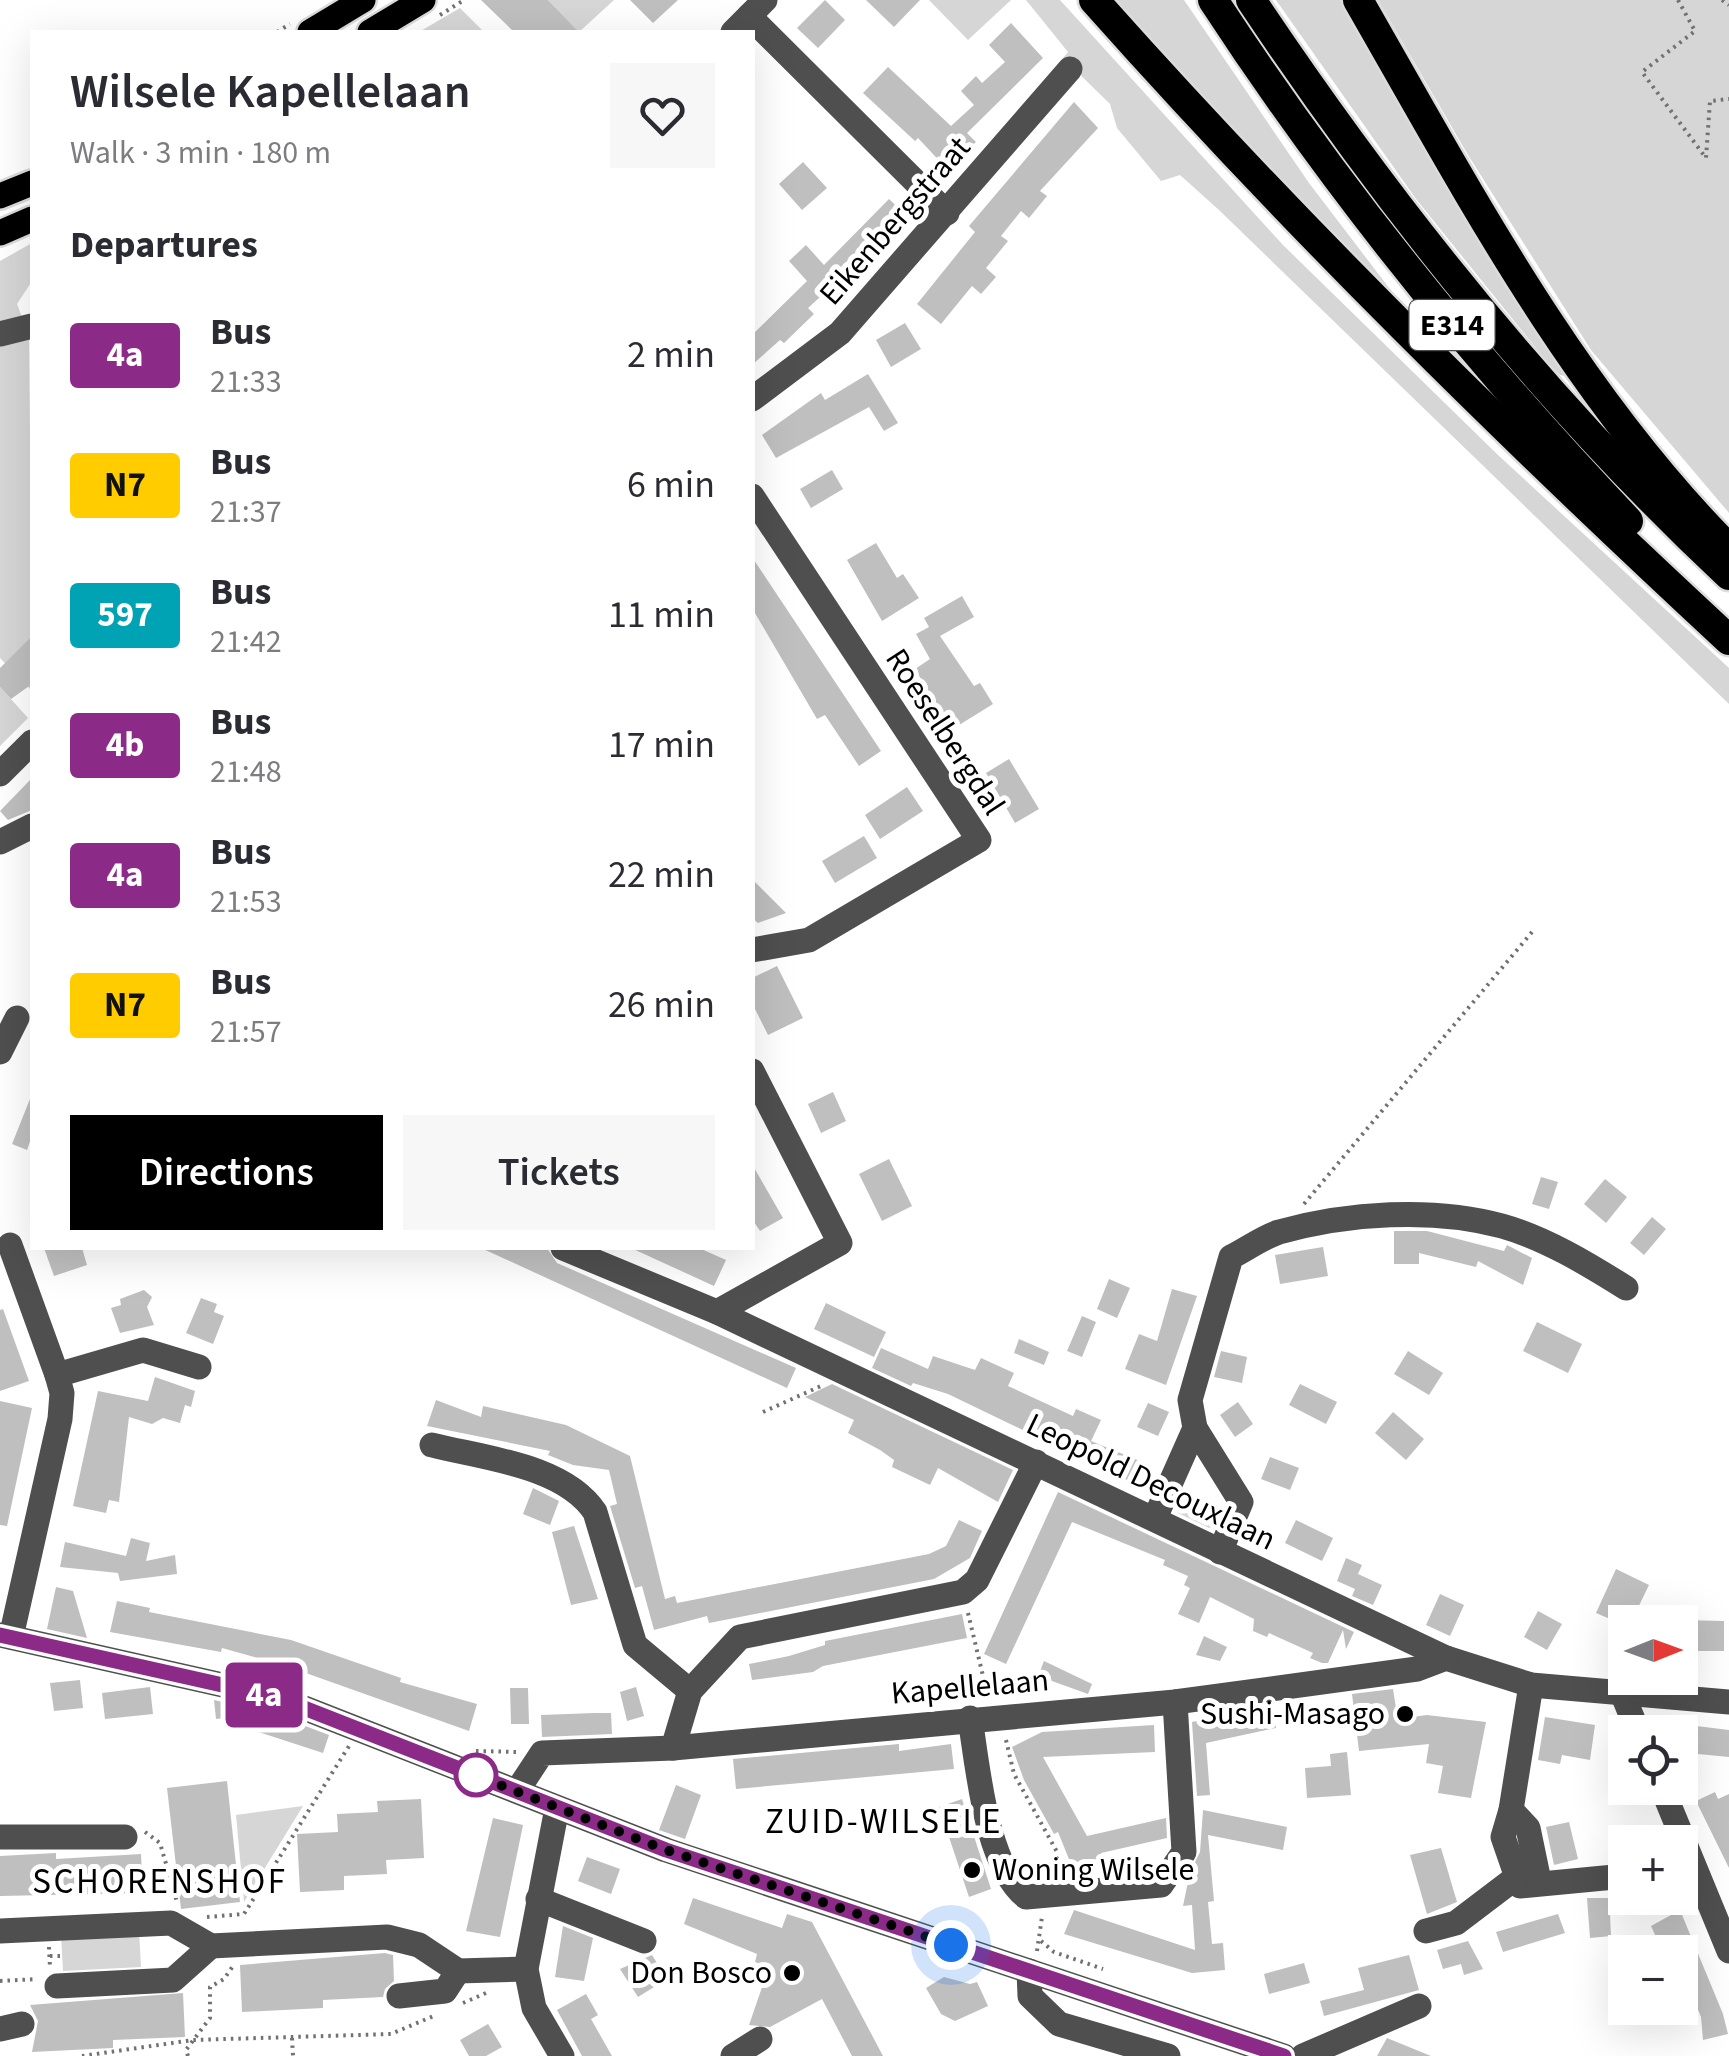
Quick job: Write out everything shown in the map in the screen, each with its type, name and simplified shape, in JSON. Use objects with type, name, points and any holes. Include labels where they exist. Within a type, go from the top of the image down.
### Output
[{"type":"highway","points":[[1094,0],[1442,369],[1729,640]]},
{"type":"highway","name":"E314","points":[[1213,0],[1374,230],[1521,409],[1729,620]]},
{"type":"highway","name":"E314","points":[[1251,0],[1390,199],[1538,380],[1729,575]]},
{"type":"highway","points":[[1358,0],[1568,354],[1691,510],[1729,549]]},
{"type":"main road","points":[[313,30],[363,0]]},
{"type":"main road","points":[[373,30],[423,0]]},
{"type":"main road","points":[[0,196],[30,184]]},
{"type":"main road","points":[[0,233],[30,221]]},
{"type":"street","points":[[749,16],[947,213]]},
{"type":"street","name":"Eikenbergstraat","points":[[755,397],[840,334],[1070,69]]},
{"type":"street","points":[[0,334],[30,326]]},
{"type":"street","name":"Roeselbergdal","points":[[755,501],[980,840],[809,940],[755,949]]},
{"type":"street","points":[[0,774],[30,744]]},
{"type":"street","points":[[0,842],[30,827]]},
{"type":"street","points":[[0,1052],[16,1018]]},
{"type":"street","points":[[717,1312],[840,1243],[755,1077]]},
{"type":"street","points":[[1220,1552],[1241,1502],[1195,1428],[1190,1400],[1232,1257],[1277,1233],[1374,1218],[1456,1217],[1504,1226],[1585,1262],[1626,1288]]},
{"type":"street","points":[[10,1245],[57,1375],[62,1409],[6,1636],[276,1697],[666,1850],[1284,2056]]},
{"type":"street","name":"Leopold Decouxlaan","points":[[568,1250],[717,1312],[1446,1658],[1531,1685],[1608,1693]]},
{"type":"street","points":[[57,1375],[134,1350],[154,1351],[200,1366]]},
{"type":"street","points":[[1155,1518],[1195,1428]]},
{"type":"street","points":[[432,1446],[529,1470],[584,1496],[595,1512],[635,1645],[690,1691]]},
{"type":"street","points":[[673,1748],[690,1691],[740,1637],[964,1592],[977,1580],[1036,1462]]},
{"type":"street","name":"Kapellelaan","points":[[542,1752],[673,1748],[1175,1702],[1417,1670],[1446,1658]]},
{"type":"street","points":[[1524,1882],[1503,1837],[1512,1810],[1531,1685]]},
{"type":"street","points":[[1623,1695],[1631,1715]]},
{"type":"street","name":"Leopold Decouxlaan","points":[[1623,1695],[1729,1702]]},
{"type":"street","points":[[987,1717],[982,1799],[1009,1884],[1026,1898],[1161,1885],[1184,1852],[1175,1702]]},
{"type":"street","points":[[517,1790],[542,1752]]},
{"type":"street","points":[[557,1808],[526,1968],[534,2008],[562,2056]]},
{"type":"street","points":[[0,1837],[126,1836]]},
{"type":"street","points":[[1437,1936],[1524,1882],[1608,1877]]},
{"type":"street","points":[[1698,1890],[1729,1951]]},
{"type":"street","points":[[538,1899],[644,1941]]},
{"type":"street","points":[[0,1931],[171,1923],[211,1946],[387,1936],[420,1946],[458,1971],[526,1968]]},
{"type":"street","points":[[57,1986],[173,1980],[211,1946]]},
{"type":"street","points":[[399,1996],[445,1990],[458,1971]]},
{"type":"street","points":[[1029,1971],[1030,1996],[1058,2024],[1168,2056]]},
{"type":"street","points":[[1303,2056],[1419,2006]]},
{"type":"street","points":[[733,2056],[760,2040]]},
{"type":"path","points":[[1678,0],[1696,32],[1642,72],[1706,158],[1710,101],[1729,99]]},
{"type":"path","points":[[1722,0],[1729,5]]},
{"type":"path","points":[[1277,1233],[1346,1159],[1532,932]]},
{"type":"path","points":[[763,1412],[848,1374]]},
{"type":"path","points":[[964,1592],[987,1717],[1068,1872],[1072,1893]]},
{"type":"path","points":[[196,1918],[244,1914],[360,1730]]},
{"type":"path","points":[[448,1764],[476,1751],[542,1752]]},
{"type":"path","points":[[126,1836],[126,1827],[148,1832],[160,1842],[180,1920]]},
{"type":"path","points":[[0,1981],[51,1978],[49,1936]]},
{"type":"path","points":[[1041,1940],[1054,1952],[1102,1968]]},
{"type":"path","points":[[188,2056],[186,2050],[210,2018],[210,1987],[232,1970],[244,1946]]},
{"type":"path","points":[[50,1956],[65,1956]]},
{"type":"path","points":[[461,2004],[497,1988],[496,1970]]},
{"type":"path","points":[[82,2056],[194,2040],[391,2034],[444,2011]]},
{"type":"path","points":[[292,2038],[293,2056]]},
{"type":"shaded area","points":[[548,0],[614,0],[581,30]]},
{"type":"shaded area","points":[[929,0],[1011,0],[968,40]]},
{"type":"shaded area","points":[[1026,0],[1060,0],[1283,245],[1498,455],[1729,668],[1729,704],[1219,210],[1180,175],[1161,181],[1117,128],[1110,104],[1063,58],[1068,52]]},
{"type":"shaded area","points":[[1109,0],[1184,0],[1309,183],[1412,318]]},
{"type":"shaded area","points":[[1276,0],[1342,0],[1453,193],[1570,377],[1560,375],[1548,363],[1416,199]]},
{"type":"shaded area","points":[[1378,0],[1729,0],[1729,513],[1591,350],[1468,155]]},
{"type":"shaded area","points":[[460,8],[482,30],[422,30]]},
{"type":"shaded area","points":[[30,244],[30,284],[17,304],[23,320],[0,326],[0,261]]},
{"type":"shaded area","points":[[29,335],[30,638],[20,649],[30,660],[30,689],[0,658],[0,343]]},
{"type":"shaded area","points":[[0,687],[28,718],[0,746]]},
{"type":"shaded area","points":[[1183,1488],[1228,1513],[1218,1527],[1209,1528],[1178,1513],[1175,1502]]},
{"type":"shaded area","points":[[303,1806],[244,1902],[236,1815]]},
{"type":"shaded area","points":[[139,1930],[141,1967],[63,1971],[61,1934]]},
{"type":"building","points":[[481,0],[548,0],[577,30],[512,30]]},
{"type":"building","points":[[630,0],[678,0],[653,23]]},
{"type":"building","points":[[825,0],[845,20],[818,48],[797,28]]},
{"type":"building","points":[[866,0],[920,0],[894,27]]},
{"type":"building","points":[[1011,23],[1043,58],[967,133],[976,142],[947,169],[918,138],[915,141],[863,93],[888,67],[951,126],[974,105],[961,91],[976,76],[982,83],[1005,62],[989,45]]},
{"type":"building","points":[[1074,102],[1098,128],[1040,191],[1047,196],[1029,218],[1021,211],[1001,236],[1008,241],[986,268],[996,277],[981,294],[972,286],[941,324],[917,304],[975,232],[969,226]]},
{"type":"building","points":[[803,162],[827,188],[802,210],[779,184]]},
{"type":"building","points":[[889,199],[908,217],[808,308],[814,314],[784,343],[780,340],[755,362],[755,332],[807,281],[789,261],[806,245],[824,265]]},
{"type":"building","points":[[905,323],[921,349],[891,367],[876,340]]},
{"type":"building","points":[[868,374],[898,423],[884,431],[869,407],[776,458],[762,435],[821,393],[825,400]]},
{"type":"building","points":[[832,470],[843,489],[811,508],[800,489]]},
{"type":"building","points":[[876,543],[897,578],[903,574],[919,598],[882,621],[847,560]]},
{"type":"building","points":[[755,562],[881,751],[859,766],[825,715],[817,719],[755,613]]},
{"type":"building","points":[[962,596],[974,617],[940,636],[974,686],[980,683],[993,704],[951,730],[915,669],[930,659],[916,634],[929,627],[924,618]]},
{"type":"building","points":[[30,638],[30,685],[11,699],[0,687],[0,668]]},
{"type":"building","points":[[1009,759],[1039,809],[1015,823],[986,773]]},
{"type":"building","points":[[30,780],[30,811],[8,820],[0,811]]},
{"type":"building","points":[[907,787],[923,811],[880,839],[865,815]]},
{"type":"building","points":[[864,836],[877,858],[835,883],[822,861]]},
{"type":"building","points":[[755,882],[786,913],[758,923],[755,920]]},
{"type":"building","points":[[777,966],[803,1018],[768,1035],[755,1009],[755,977]]},
{"type":"building","points":[[833,1092],[846,1121],[821,1133],[808,1104]]},
{"type":"building","points":[[30,1099],[27,1150],[12,1144]]},
{"type":"building","points":[[889,1159],[912,1206],[882,1221],[859,1174]]},
{"type":"building","points":[[755,1169],[783,1218],[760,1231],[755,1224]]},
{"type":"building","points":[[1541,1177],[1558,1182],[1549,1209],[1532,1204]]},
{"type":"building","points":[[1605,1179],[1627,1197],[1606,1223],[1584,1204]]},
{"type":"building","points":[[1652,1217],[1666,1229],[1644,1255],[1630,1243]]},
{"type":"building","points":[[1394,1231],[1427,1231],[1504,1251],[1507,1245],[1532,1258],[1523,1285],[1478,1261],[1476,1267],[1419,1253],[1419,1264],[1394,1264]]},
{"type":"building","points":[[1323,1247],[1328,1276],[1280,1284],[1275,1255]]},
{"type":"building","points":[[45,1250],[83,1250],[87,1265],[54,1276]]},
{"type":"building","points":[[485,1250],[548,1250],[557,1263],[796,1368],[787,1388]]},
{"type":"building","points":[[635,1250],[704,1250],[726,1260],[714,1286]]},
{"type":"building","points":[[1109,1279],[1130,1288],[1117,1318],[1097,1309]]},
{"type":"building","points":[[1172,1289],[1197,1296],[1166,1385],[1125,1369],[1139,1334],[1157,1341]]},
{"type":"building","points":[[144,1290],[152,1297],[147,1307],[154,1325],[120,1333],[111,1308],[121,1305],[120,1299]]},
{"type":"building","points":[[201,1298],[217,1304],[214,1312],[224,1316],[213,1344],[186,1333]]},
{"type":"building","points":[[826,1303],[886,1332],[874,1357],[814,1329]]},
{"type":"building","points":[[3,1309],[29,1381],[0,1391],[0,1310]]},
{"type":"building","points":[[1082,1316],[1096,1322],[1082,1357],[1067,1351]]},
{"type":"building","points":[[1537,1322],[1582,1344],[1568,1373],[1523,1351]]},
{"type":"building","points":[[1019,1339],[1049,1352],[1044,1365],[1014,1353]]},
{"type":"building","points":[[881,1348],[928,1369],[933,1356],[975,1370],[981,1358],[1014,1373],[1008,1386],[1073,1416],[1076,1409],[1101,1420],[1091,1441],[1140,1461],[1131,1482],[948,1394],[913,1383],[911,1386],[872,1368]]},
{"type":"building","points":[[1221,1351],[1247,1357],[1242,1383],[1214,1377]]},
{"type":"building","points":[[1408,1351],[1443,1373],[1429,1395],[1394,1374]]},
{"type":"building","points":[[155,1377],[195,1391],[191,1407],[185,1405],[180,1423],[163,1418],[152,1424],[129,1417],[119,1502],[109,1500],[106,1513],[73,1506],[98,1391],[148,1401]]},
{"type":"building","points":[[832,1384],[1013,1470],[998,1502],[938,1468],[930,1485],[892,1467],[894,1460],[848,1433],[854,1420],[805,1397]]},
{"type":"building","points":[[1300,1384],[1337,1402],[1326,1424],[1289,1405]]},
{"type":"building","points":[[436,1400],[481,1417],[483,1406],[566,1425],[630,1456],[665,1599],[675,1596],[677,1603],[929,1554],[946,1546],[959,1520],[982,1531],[970,1558],[934,1579],[709,1623],[707,1616],[654,1630],[642,1586],[635,1588],[610,1506],[617,1504],[609,1470],[573,1465],[548,1455],[550,1451],[427,1426]]},
{"type":"building","points":[[0,1401],[32,1408],[7,1526],[0,1525]]},
{"type":"building","points":[[1238,1402],[1253,1424],[1235,1437],[1220,1415]]},
{"type":"building","points":[[1148,1403],[1169,1412],[1158,1436],[1137,1427]]},
{"type":"building","points":[[1393,1412],[1424,1439],[1406,1460],[1375,1433]]},
{"type":"building","points":[[1270,1457],[1299,1468],[1290,1490],[1261,1479]]},
{"type":"building","points":[[533,1488],[559,1501],[550,1525],[523,1514]]},
{"type":"building","points":[[1058,1492],[1354,1632],[1346,1649],[1343,1630],[1328,1663],[1322,1663],[1310,1658],[1313,1653],[1269,1633],[1267,1637],[1253,1631],[1254,1619],[1210,1597],[1199,1623],[1178,1614],[1190,1588],[1184,1585],[1188,1576],[1163,1565],[1165,1560],[1072,1522],[1006,1664],[984,1654]]},
{"type":"building","points":[[1296,1520],[1333,1538],[1322,1561],[1285,1543]]},
{"type":"building","points":[[574,1526],[598,1599],[571,1605],[552,1532]]},
{"type":"building","points":[[131,1538],[150,1543],[146,1561],[175,1555],[177,1574],[120,1581],[118,1573],[60,1567],[65,1542],[126,1556]]},
{"type":"building","points":[[1346,1558],[1362,1565],[1358,1574],[1382,1585],[1373,1605],[1352,1596],[1355,1589],[1337,1581]]},
{"type":"building","points":[[1616,1569],[1649,1585],[1639,1605],[1608,1605],[1608,1618],[1596,1613]]},
{"type":"building","points":[[56,1587],[73,1591],[87,1638],[47,1629]]},
{"type":"building","points":[[1440,1594],[1464,1605],[1450,1636],[1426,1625]]},
{"type":"building","points":[[117,1601],[150,1608],[149,1612],[291,1640],[401,1678],[400,1682],[477,1704],[469,1731],[286,1666],[222,1648],[221,1652],[110,1632]]},
{"type":"building","points":[[1538,1611],[1562,1624],[1547,1650],[1524,1637]]},
{"type":"building","points":[[962,1614],[967,1638],[823,1666],[813,1672],[752,1680],[749,1664],[789,1656],[825,1645],[825,1641]]},
{"type":"building","points":[[1698,1620],[1724,1621],[1724,1651],[1698,1651]]},
{"type":"building","points":[[1204,1636],[1227,1647],[1220,1661],[1196,1655]]},
{"type":"building","points":[[1044,1661],[1092,1684],[1088,1694],[1038,1676]]},
{"type":"building","points":[[80,1680],[83,1708],[54,1711],[50,1683]]},
{"type":"building","points":[[150,1687],[153,1714],[105,1719],[102,1693]]},
{"type":"building","points":[[636,1687],[644,1716],[627,1721],[620,1692]]},
{"type":"building","points":[[510,1688],[528,1688],[529,1724],[511,1724]]},
{"type":"building","points":[[1393,1689],[1396,1708],[1412,1707],[1412,1717],[1427,1715],[1486,1722],[1471,1798],[1438,1793],[1443,1766],[1426,1763],[1429,1744],[1359,1751],[1352,1694]]},
{"type":"building","points":[[214,1700],[271,1713],[329,1735],[323,1753],[234,1724],[233,1717],[216,1719]]},
{"type":"building","points":[[1271,1705],[1276,1728],[1206,1743],[1210,1795],[1197,1796],[1192,1722]]},
{"type":"building","points":[[611,1713],[612,1734],[542,1737],[541,1715]]},
{"type":"building","points":[[1545,1717],[1595,1725],[1590,1760],[1562,1755],[1560,1764],[1538,1760]]},
{"type":"building","points":[[1154,1725],[1155,1752],[1043,1757],[1087,1836],[1166,1818],[1167,1838],[1101,1853],[1102,1857],[1073,1869],[1058,1832],[1054,1834],[1024,1780],[1012,1747],[1042,1732]]},
{"type":"building","points":[[1698,1726],[1729,1730],[1729,1757],[1698,1754]]},
{"type":"building","points":[[899,1744],[899,1751],[951,1744],[954,1769],[736,1789],[733,1759]]},
{"type":"building","points":[[1347,1752],[1351,1795],[1307,1798],[1305,1768],[1331,1766],[1330,1754]]},
{"type":"building","points":[[227,1781],[240,1902],[181,1909],[167,1788]]},
{"type":"building","points":[[676,1785],[701,1795],[685,1839],[659,1830]]},
{"type":"building","points":[[1715,1792],[1718,1799],[1729,1794],[1729,1868],[1698,1805],[1698,1800]]},
{"type":"building","points":[[421,1799],[424,1858],[386,1860],[387,1874],[344,1876],[344,1890],[300,1892],[297,1834],[338,1832],[337,1814],[378,1812],[377,1801]]},
{"type":"building","points":[[962,1799],[991,1889],[969,1897],[939,1807]]},
{"type":"building","points":[[1203,1810],[1287,1827],[1283,1850],[1208,1835],[1214,1901],[1208,1902],[1212,1944],[1223,1943],[1225,1970],[1192,1973],[1064,1934],[1074,1910],[1195,1950],[1192,1905],[1183,1906],[1190,1872],[1200,1852]]},
{"type":"building","points":[[493,1818],[523,1825],[500,1937],[466,1931]]},
{"type":"building","points":[[1569,1822],[1578,1859],[1554,1865],[1546,1827]]},
{"type":"building","points":[[1441,1848],[1457,1902],[1427,1914],[1410,1855]]},
{"type":"building","points":[[56,1853],[56,1859],[141,1854],[143,1893],[0,1896],[0,1856]]},
{"type":"building","points":[[587,1857],[620,1869],[611,1894],[578,1881]]},
{"type":"building","points":[[693,1898],[782,1928],[787,1914],[812,1922],[883,2056],[852,2056],[822,1999],[770,2027],[749,2025],[769,1967],[755,1962],[757,1954],[684,1924]]},
{"type":"building","points":[[1587,1898],[1608,1898],[1611,1935],[1590,1938]]},
{"type":"building","points":[[1558,1914],[1565,1933],[1503,1952],[1496,1932]]},
{"type":"building","points":[[1671,1915],[1682,1915],[1690,1935],[1655,1935],[1651,1926]]},
{"type":"building","points":[[563,1926],[593,1938],[584,1981],[555,1977]]},
{"type":"building","points":[[1468,1941],[1483,1969],[1464,1975],[1461,1964],[1443,1969],[1437,1950]]},
{"type":"building","points":[[1698,1954],[1728,2034],[1703,2040]]},
{"type":"building","points":[[393,1955],[394,1981],[383,1997],[323,2000],[323,2008],[242,2012],[240,1965]]},
{"type":"building","points":[[652,1955],[667,1979],[638,1997],[620,1969]]},
{"type":"building","points":[[1409,1955],[1419,1990],[1324,2016],[1320,2001],[1364,1990],[1358,1968]]},
{"type":"building","points":[[1304,1963],[1310,1983],[1269,1994],[1264,1974]]},
{"type":"building","points":[[944,1977],[970,1984],[977,1982],[988,2006],[955,2021],[941,2014],[926,1988]]},
{"type":"building","points":[[183,1993],[185,2037],[113,2040],[113,2048],[32,2052],[38,2021],[30,2005]]},
{"type":"building","points":[[586,1994],[598,2015],[591,2019],[612,2056],[582,2056],[557,2010]]},
{"type":"building","points":[[488,2024],[502,2047],[486,2056],[469,2056],[460,2040]]},
{"type":"building","points":[[1387,2038],[1431,2056],[1377,2056]]},
{"type":"bus line","name":"4a","points":[[0,1635],[276,1697],[666,1850],[1284,2056]]},
{"type":"place","name":"Sushi-Masago","points":[[1405,1714]]},
{"type":"place","name":"Woning Wilsele","points":[[972,1870]]},
{"type":"place","name":"Don Bosco","points":[[792,1973]]},
{"type":"district","name":"ZUID-WILSELE","points":[[884,1822]]},
{"type":"district","name":"SCHORENSHOF","points":[[160,1882]]},
{"type":"route","points":[[476,1775],[472,1774],[666,1850],[951,1945]]}]
